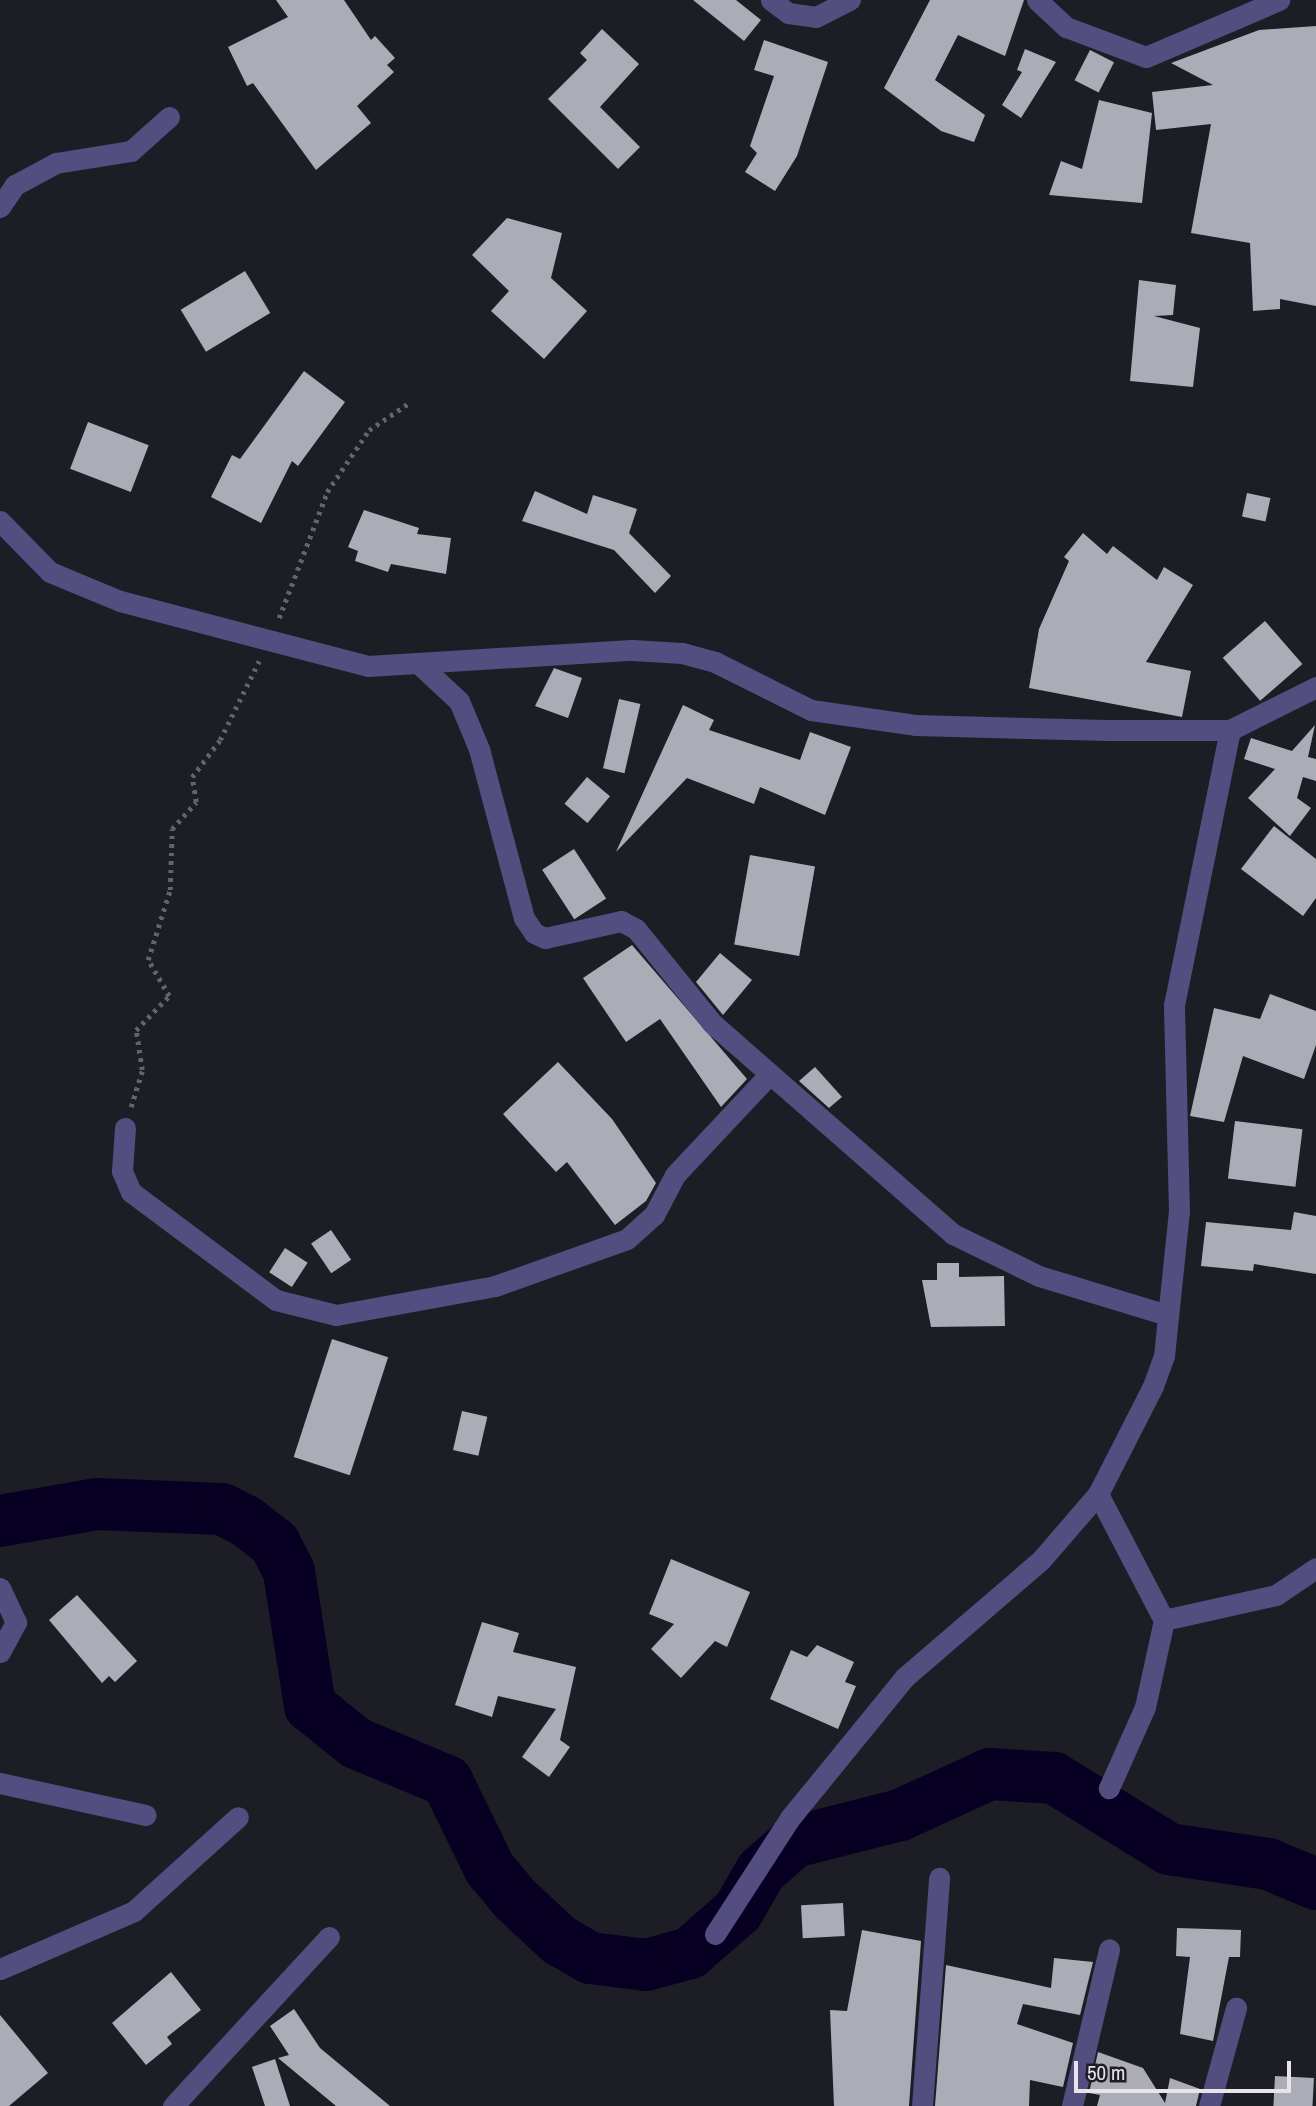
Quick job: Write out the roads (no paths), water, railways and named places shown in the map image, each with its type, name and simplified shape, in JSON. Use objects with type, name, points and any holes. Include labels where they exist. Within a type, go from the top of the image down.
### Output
[{"type":"street","points":[[771,0],[788,13],[816,17],[850,0]]},
{"type":"street","points":[[1037,0],[1066,26],[1146,57],[1279,0]]},
{"type":"street","points":[[0,207],[15,185],[55,163],[131,151],[169,117]]},
{"type":"street","points":[[0,521],[50,572],[120,601],[269,643],[368,666],[632,650],[682,653],[715,662],[811,710],[915,725],[1230,730],[1316,687]]},
{"type":"street","points":[[419,664],[459,701],[479,749],[524,918],[534,933],[545,938],[614,921],[636,929],[712,1023],[769,1075],[981,1252],[1167,1315]]},
{"type":"street","points":[[715,1934],[790,1818],[905,1677],[1041,1560],[1098,1494],[1153,1386],[1164,1356],[1179,1212],[1174,1005],[1230,730]]},
{"type":"street","points":[[125,1128],[122,1171],[131,1192],[276,1300],[336,1315],[495,1286],[627,1239],[654,1215],[675,1175],[769,1075]]},
{"type":"street","points":[[1098,1494],[1164,1620],[1145,1707],[1109,1788]]},
{"type":"street","points":[[1164,1620],[1276,1595],[1316,1568]]},
{"type":"street","points":[[0,1588],[16,1622],[0,1652]]},
{"type":"street","points":[[0,1783],[146,1815]]},
{"type":"street","points":[[0,1969],[134,1912],[238,1817]]},
{"type":"street","points":[[922,2106],[939,1878]]},
{"type":"street","points":[[173,2106],[329,1937]]},
{"type":"street","points":[[1072,2106],[1110,1949]]},
{"type":"street","points":[[1209,2106],[1236,2008]]},
{"type":"waterway","points":[[0,1521],[97,1504],[222,1509],[246,1521],[275,1544],[289,1572],[310,1706],[356,1743],[447,1781],[490,1869],[514,1898],[559,1940],[590,1958],[646,1965],[690,1953],[738,1911],[761,1871],[794,1842],[900,1815],[990,1774],[1054,1778],[1169,1849],[1268,1864],[1316,1884]]}]
